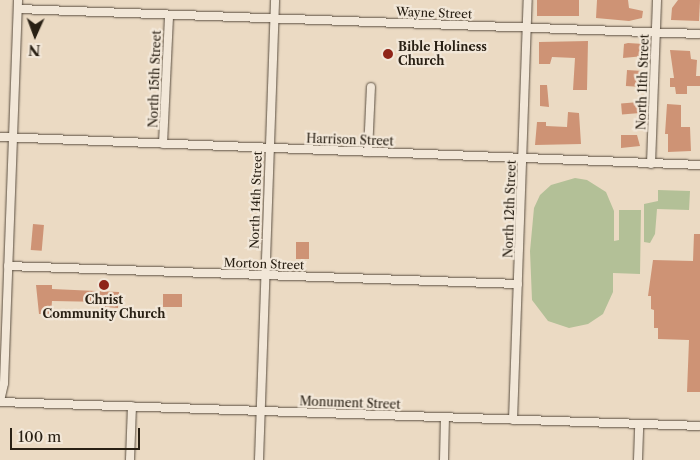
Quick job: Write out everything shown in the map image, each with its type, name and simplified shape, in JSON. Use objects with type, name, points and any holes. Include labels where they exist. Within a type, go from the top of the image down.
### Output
[{"type":"street","points":[[0,401],[4,383],[18,0]]},
{"type":"street","name":"North 14th Street","points":[[260,460],[275,0]]},
{"type":"street","name":"North 12th Street","points":[[513,420],[528,0]]},
{"type":"street","name":"North 11th Street","points":[[651,164],[657,0]]},
{"type":"street","name":"Wayne Street","points":[[18,9],[700,34]]},
{"type":"street","name":"North 15th Street","points":[[164,144],[169,15]]},
{"type":"street","points":[[368,152],[371,87]]},
{"type":"street","name":"Harrison Street","points":[[0,137],[700,165]]},
{"type":"street","name":"Morton Street","points":[[8,266],[518,284]]},
{"type":"street","name":"Monument Street","points":[[0,401],[261,412],[700,426]]},
{"type":"street","points":[[130,460],[132,406]]},
{"type":"street","points":[[444,460],[445,418]]},
{"type":"street","points":[[638,460],[639,425]]},
{"type":"green space","points":[[575,178],[587,180],[606,192],[614,211],[614,241],[619,240],[619,210],[641,210],[640,274],[613,273],[613,292],[603,314],[588,324],[569,328],[548,321],[532,300],[530,251],[534,208],[540,195],[551,185]]},
{"type":"green space","points":[[658,190],[690,191],[689,210],[657,209],[655,234],[650,243],[644,242],[644,204],[658,201]]},
{"type":"building","points":[[537,0],[579,0],[579,16],[537,16]]},
{"type":"building","points":[[597,0],[628,0],[629,8],[643,11],[642,18],[629,21],[596,18]]},
{"type":"building","points":[[678,0],[700,0],[699,21],[671,20],[672,8]]},
{"type":"building","points":[[588,41],[587,90],[573,90],[575,58],[552,57],[550,64],[539,64],[539,42]]},
{"type":"building","points":[[624,44],[644,44],[644,56],[623,58]]},
{"type":"building","points":[[670,50],[690,51],[691,59],[697,60],[696,76],[700,76],[700,86],[687,86],[687,94],[676,94],[675,87],[670,87],[670,78],[674,78]]},
{"type":"building","points":[[627,70],[643,71],[642,87],[626,86]]},
{"type":"building","points":[[540,85],[547,85],[549,107],[540,106]]},
{"type":"building","points":[[639,102],[640,113],[622,115],[621,104]]},
{"type":"building","points":[[667,104],[681,105],[681,127],[690,127],[691,151],[668,152],[668,134],[665,134]]},
{"type":"building","points":[[568,112],[579,113],[581,144],[535,145],[537,122],[546,122],[546,126],[567,127]]},
{"type":"building","points":[[621,135],[637,135],[640,146],[621,148]]},
{"type":"building","points":[[33,224],[44,225],[42,251],[31,250]]},
{"type":"building","points":[[694,234],[700,234],[700,392],[687,392],[689,340],[658,339],[658,328],[654,328],[654,310],[651,309],[651,296],[648,296],[653,260],[693,261]]},
{"type":"building","points":[[296,242],[309,242],[309,259],[296,259]]},
{"type":"building","points":[[36,285],[52,285],[52,289],[119,292],[118,308],[105,307],[105,302],[52,301],[51,314],[39,314]]},
{"type":"building","points":[[163,294],[182,294],[182,307],[163,307]]},
{"type":"place","name":"Bible Holiness Church","points":[[388,54]]},
{"type":"place","name":"Christ Community Church","points":[[104,285]]}]
